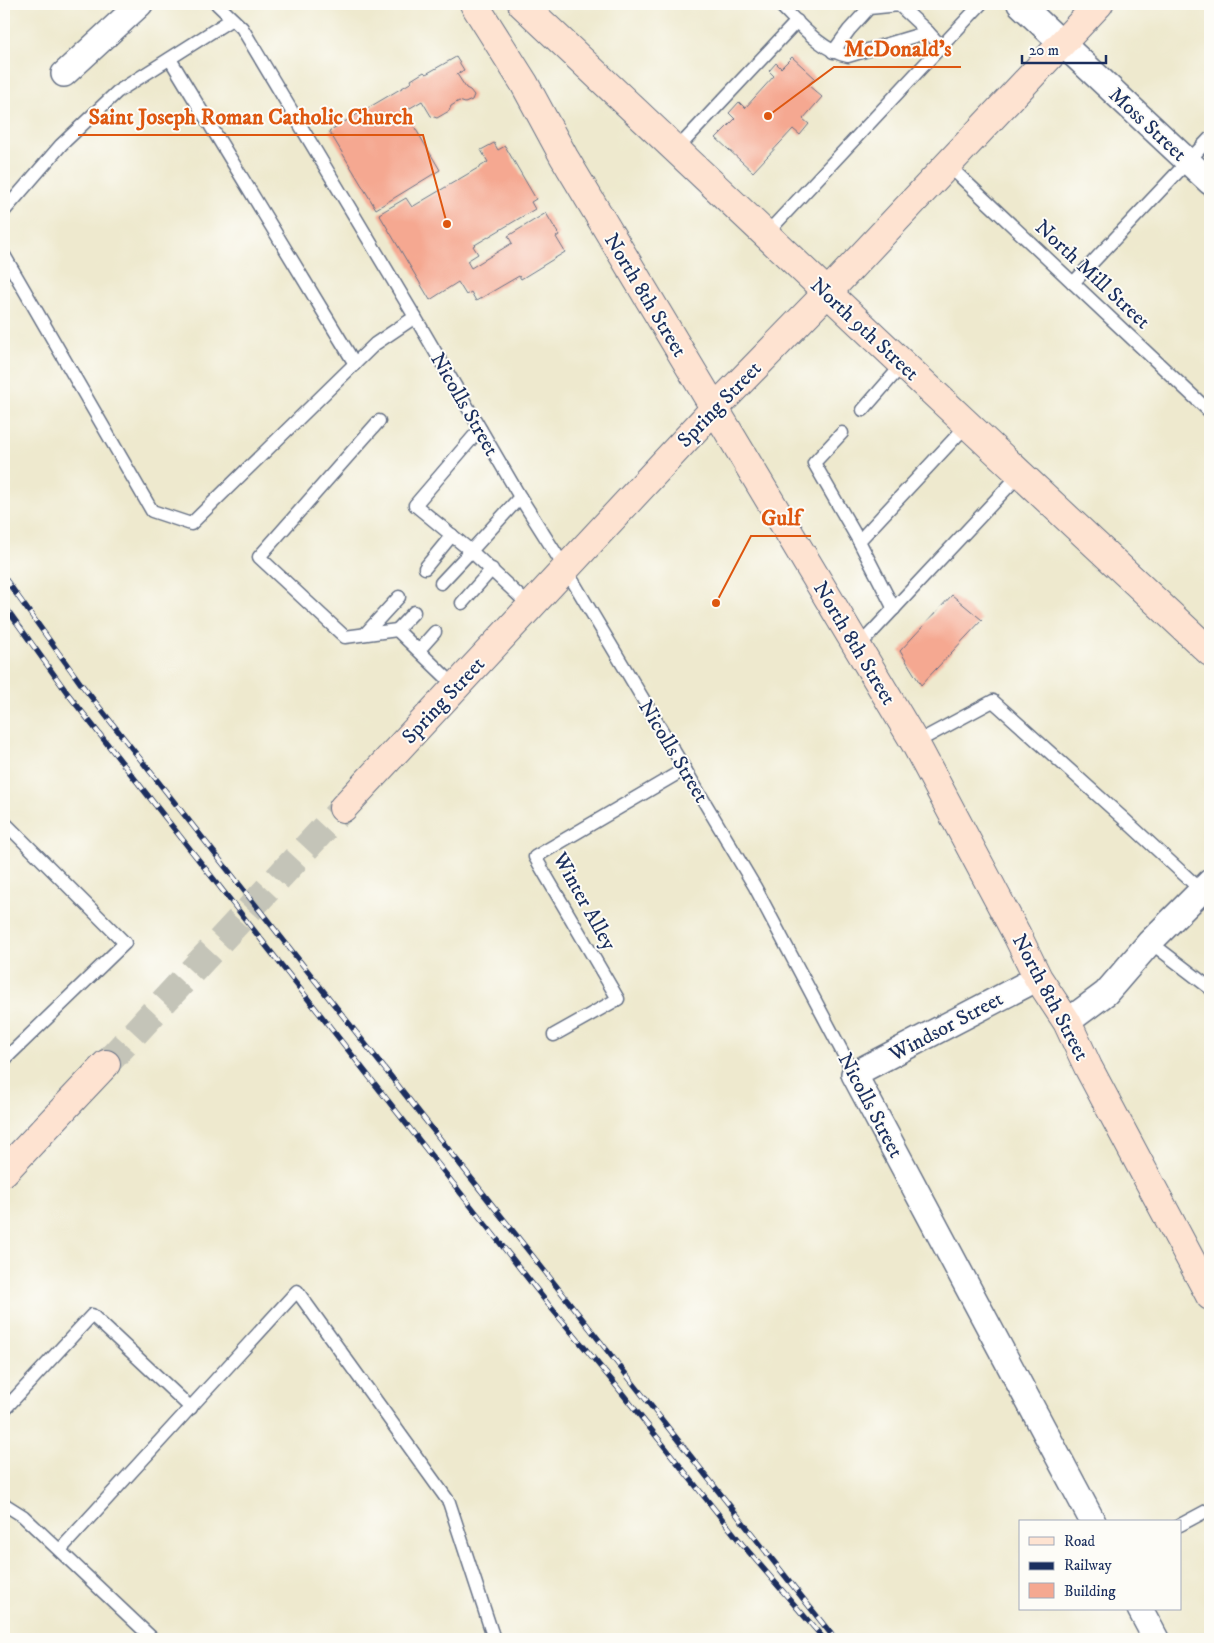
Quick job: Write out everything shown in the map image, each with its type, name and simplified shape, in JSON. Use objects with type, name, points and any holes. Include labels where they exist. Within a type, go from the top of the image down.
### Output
[{"type":"main road","name":"North 8th Street","points":[[474,4],[524,84],[564,157],[915,743],[1038,978],[1067,1022],[1088,1067],[1210,1296]]},
{"type":"main road","name":"North 9th Street","points":[[522,4],[1210,652]]},
{"type":"main road","name":"Spring Street","points":[[344,808],[714,409],[827,293],[1099,4]]},
{"type":"main road","points":[[4,1172],[106,1064]]},
{"type":"street","points":[[64,74],[140,4]]},
{"type":"street","name":"Moss Street","points":[[1020,4],[1210,182]]},
{"type":"street","points":[[1067,1022],[1106,993],[1150,942],[1207,891]]},
{"type":"street","name":"Windsor Street","points":[[854,1074],[1038,978]]},
{"type":"street","name":"Nicolls Street","points":[[854,1074],[1092,1520]]},
{"type":"street","points":[[1141,1610],[1156,1639]]},
{"type":"lane","name":"Nicolls Street","points":[[217,4],[242,28],[520,497],[565,568],[685,768],[755,887],[854,1074]]},
{"type":"lane","points":[[779,4],[825,47],[833,52],[848,56],[928,32]]},
{"type":"lane","points":[[766,234],[981,4]]},
{"type":"lane","points":[[833,52],[849,30],[869,8],[899,5],[941,46]]},
{"type":"lane","points":[[4,211],[61,145],[117,92],[232,19]]},
{"type":"lane","points":[[676,150],[797,21]]},
{"type":"lane","points":[[170,59],[355,364]]},
{"type":"lane","points":[[1073,283],[1210,138]]},
{"type":"lane","name":"North Mill Street","points":[[948,164],[1210,412]]},
{"type":"lane","points":[[4,255],[152,511],[191,524],[375,344],[415,317]]},
{"type":"lane","points":[[863,410],[903,364]]},
{"type":"lane","points":[[379,421],[259,557],[344,637],[398,630],[414,612]]},
{"type":"lane","points":[[860,541],[967,425]]},
{"type":"lane","points":[[480,429],[415,505],[492,569],[530,606]]},
{"type":"lane","points":[[842,433],[814,463],[860,541],[894,609]]},
{"type":"lane","points":[[858,647],[1020,474]]},
{"type":"lane","points":[[441,583],[520,497]]},
{"type":"lane","points":[[425,568],[452,535]]},
{"type":"lane","points":[[462,602],[492,569]]},
{"type":"lane","points":[[365,634],[399,597]]},
{"type":"lane","points":[[398,630],[456,687]]},
{"type":"lane","points":[[418,650],[435,632]]},
{"type":"lane","points":[[915,743],[993,701],[1207,891]]},
{"type":"lane","name":"Winter Alley","points":[[554,1035],[618,999],[535,857],[685,768]]},
{"type":"lane","points":[[4,822],[125,943],[4,1060]]},
{"type":"lane","points":[[1150,942],[1210,988]]},
{"type":"lane","points":[[60,1550],[297,1292],[448,1502],[494,1639]]},
{"type":"lane","points":[[4,1410],[92,1315],[191,1408]]},
{"type":"lane","points":[[4,1504],[23,1516],[153,1639]]},
{"type":"lane","points":[[1182,1523],[1210,1509]]},
{"type":"building","points":[[456,57],[464,70],[457,74],[466,88],[474,95],[472,100],[465,103],[459,101],[451,106],[449,111],[437,118],[431,116],[422,101],[405,111],[440,170],[376,209],[329,131],[412,82],[411,80],[424,72],[426,74]]},
{"type":"building","points":[[792,57],[815,78],[808,85],[822,97],[803,119],[809,124],[800,135],[793,129],[753,172],[716,138],[735,119],[729,113],[739,102],[745,108],[774,76],[769,71],[776,63],[781,68]]},
{"type":"building","points":[[494,143],[498,150],[505,146],[536,199],[531,202],[535,209],[473,246],[478,254],[467,261],[471,268],[512,243],[508,236],[546,213],[559,235],[556,237],[565,252],[521,279],[519,276],[476,301],[471,292],[466,295],[458,282],[430,300],[379,214],[406,198],[412,207],[488,162],[481,150]]},
{"type":"building","points":[[952,595],[982,620],[921,685],[900,651]]},
{"type":"tunnel","points":[[106,1064],[343,808]]},
{"type":"railway","points":[[4,577],[81,684],[835,1639]]},
{"type":"railway","points":[[4,605],[68,694],[548,1304],[614,1383],[742,1544],[824,1639]]},
{"type":"place","name":"McDonald's","points":[[768,116]]},
{"type":"place","name":"Saint Joseph Roman Catholic Church","points":[[447,224]]},
{"type":"place","name":"Gulf","points":[[716,603]]}]
